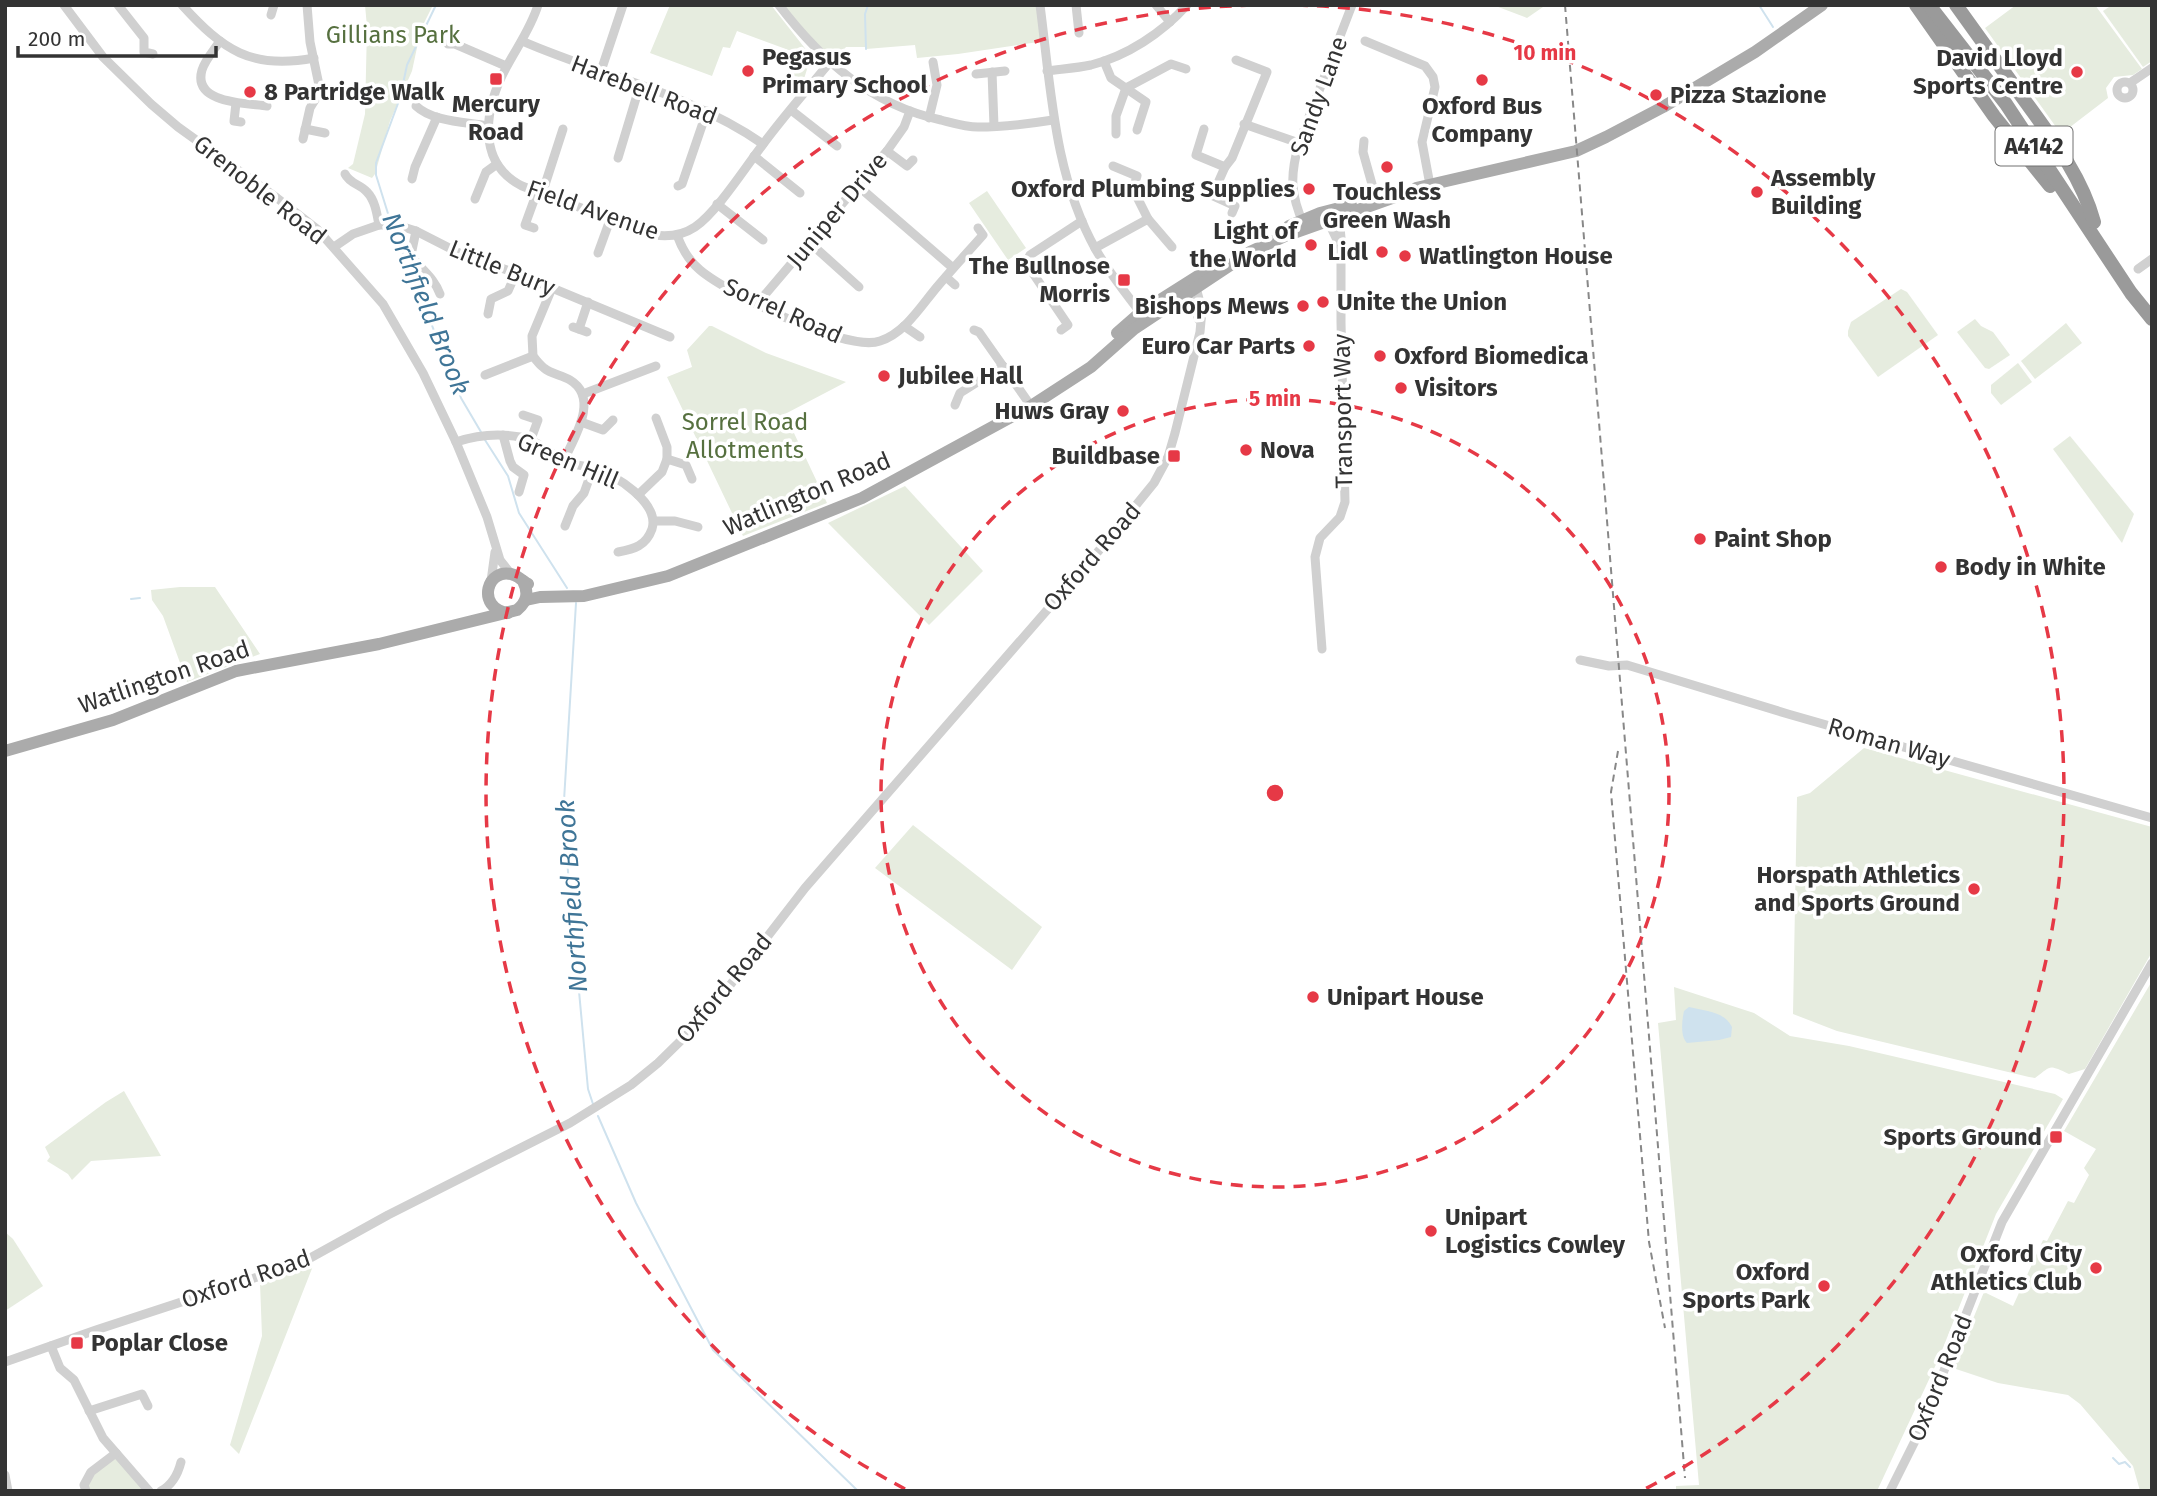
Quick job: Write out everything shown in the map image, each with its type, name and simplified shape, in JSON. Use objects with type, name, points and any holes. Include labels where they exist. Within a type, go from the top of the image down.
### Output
[{"type":"highway","points":[[1916,5],[1994,116],[2095,250],[2132,293]]},
{"type":"highway","name":"A4142","points":[[1929,5],[2006,104],[2152,319]]},
{"type":"highway","name":"A4142","points":[[1941,5],[2013,99],[2152,304]]},
{"type":"highway","points":[[1956,5],[2052,138],[2090,205],[2094,222]]},
{"type":"main road","name":"Watlington Road","points":[[526,600],[584,596],[668,576],[830,512],[885,486],[1050,394],[1144,316],[1263,238],[1376,200],[1576,150],[1636,122],[1717,75],[1780,36],[1822,5]]},
{"type":"main road","points":[[511,574],[523,581],[527,593],[526,600],[517,611],[508,613],[494,608],[488,597],[491,582],[498,576],[511,574]]},
{"type":"main road","name":"Watlington Road","points":[[523,581],[543,592],[568,597]]},
{"type":"main road","name":"Watlington Road","points":[[421,633],[477,611],[488,597]]},
{"type":"main road","name":"Watlington Road","points":[[5,751],[113,720],[236,671],[379,644],[508,613]]},
{"type":"street","name":"Grenoble Road","points":[[64,5],[103,57],[151,104],[178,127],[300,215],[334,247],[383,304],[423,373],[456,442],[487,517],[495,548],[511,574]]},
{"type":"street","points":[[118,5],[144,38],[144,52],[153,54]]},
{"type":"street","points":[[182,5],[204,29],[240,54],[264,61],[283,62],[314,58]]},
{"type":"street","points":[[307,5],[308,30],[319,89],[310,108],[304,134],[325,133]]},
{"type":"street","points":[[416,106],[421,111],[437,117],[487,125],[506,66],[523,41],[538,5]]},
{"type":"street","points":[[601,71],[623,5]]},
{"type":"street","points":[[779,5],[796,28],[830,62],[883,100],[929,117],[976,127],[1053,120]]},
{"type":"street","points":[[1040,5],[1053,120],[1063,167],[1082,221],[1095,248],[1144,316]]},
{"type":"street","points":[[1076,5],[1079,33]]},
{"type":"street","points":[[1156,5],[1170,22]]},
{"type":"street","points":[[1047,71],[1104,61],[1136,46],[1170,22],[1187,5]]},
{"type":"street","name":"Sandy Lane","points":[[1304,225],[1293,193],[1292,178],[1299,143],[1352,5]]},
{"type":"street","points":[[220,41],[201,74],[204,88],[214,97],[236,103],[267,106]]},
{"type":"street","name":"Harebell Road","points":[[523,41],[558,57],[707,111],[763,144]]},
{"type":"street","points":[[1365,41],[1425,66],[1433,77],[1435,88],[1422,142],[1426,186]]},
{"type":"street","points":[[448,44],[455,44],[506,66]]},
{"type":"street","points":[[1235,206],[1213,196],[1225,167],[1232,158],[1267,72],[1236,60]]},
{"type":"street","points":[[1104,61],[1111,78],[1146,102],[1137,130]]},
{"type":"street","name":"Field Avenue","points":[[487,125],[487,136],[497,164],[513,181],[654,235],[677,235],[696,226],[717,204],[830,62]]},
{"type":"street","points":[[1116,134],[1116,116],[1126,88],[1171,64],[1186,69]]},
{"type":"street","points":[[929,117],[937,85],[931,67]]},
{"type":"street","points":[[2130,83],[2152,68]]},
{"type":"street","points":[[976,74],[1005,71]]},
{"type":"street","points":[[992,72],[994,126]]},
{"type":"street","points":[[618,158],[640,85]]},
{"type":"street","points":[[236,103],[233,121],[241,122]]},
{"type":"street","points":[[791,110],[837,146]]},
{"type":"street","points":[[678,186],[682,184],[707,111]]},
{"type":"street","name":"Juniper Drive","points":[[757,304],[887,151],[904,127],[910,111]]},
{"type":"street","points":[[412,179],[437,117]]},
{"type":"street","points":[[1244,124],[1299,143]]},
{"type":"street","points":[[534,228],[525,225],[540,193],[563,129]]},
{"type":"street","points":[[1204,129],[1196,155],[1225,167]]},
{"type":"street","points":[[1364,141],[1363,152],[1376,200]]},
{"type":"street","points":[[887,151],[907,166],[913,160]]},
{"type":"street","points":[[754,156],[800,193]]},
{"type":"street","points":[[475,199],[486,172],[497,164]]},
{"type":"street","points":[[1113,166],[1137,176],[1133,188],[1148,219],[1172,247]]},
{"type":"street","points":[[334,247],[347,236],[387,225],[372,197],[367,191],[348,181],[345,174]]},
{"type":"street","points":[[858,186],[953,268]]},
{"type":"street","points":[[717,204],[763,240]]},
{"type":"street","name":"Transport Way","points":[[1322,649],[1316,547],[1320,538],[1340,517],[1345,502],[1340,246],[1333,216]]},
{"type":"street","points":[[1095,248],[1148,219]]},
{"type":"street","points":[[598,253],[610,220]]},
{"type":"street","points":[[1061,330],[1068,325],[1024,261],[1082,221]]},
{"type":"street","name":"Little Bury","points":[[387,225],[416,231],[465,256],[516,273],[670,337]]},
{"type":"street","name":"Sorrel Road","points":[[677,235],[683,252],[700,270],[757,304],[840,339],[860,343],[879,342],[904,326],[983,234],[978,228]]},
{"type":"street","points":[[416,231],[411,255],[433,279],[440,294]]},
{"type":"street","points":[[809,242],[859,287]]},
{"type":"street","points":[[2138,269],[2152,258]]},
{"type":"street","points":[[488,314],[491,299],[508,291],[516,273]]},
{"type":"street","points":[[946,277],[955,285]]},
{"type":"street","name":"Oxford Road","points":[[5,1362],[310,1258],[388,1215],[570,1123],[631,1085],[658,1063],[707,1015],[805,888],[1102,547],[1154,483],[1175,433],[1200,332],[1190,287]]},
{"type":"street","points":[[552,288],[532,336],[533,356],[545,370],[572,380],[583,394],[581,422],[564,460]]},
{"type":"street","points":[[580,330],[587,302]]},
{"type":"street","points":[[904,326],[920,337]]},
{"type":"street","points":[[974,330],[979,332],[1031,406]]},
{"type":"street","points":[[485,375],[533,356]]},
{"type":"street","points":[[583,394],[656,366]]},
{"type":"street","points":[[955,405],[960,393],[1003,366]]},
{"type":"street","points":[[523,415],[538,420],[531,439]]},
{"type":"street","points":[[638,495],[662,472],[667,459],[667,447],[656,418]]},
{"type":"street","points":[[581,422],[603,430],[613,420]]},
{"type":"street","points":[[502,435],[513,467],[524,475],[519,492]]},
{"type":"street","name":"Green Hill","points":[[456,442],[481,436],[502,435],[531,439],[574,465],[593,468],[618,479],[638,495],[654,521]]},
{"type":"street","points":[[667,459],[686,466],[692,479]]},
{"type":"street","points":[[565,526],[573,506],[584,493],[593,468]]},
{"type":"street","points":[[618,552],[641,546],[648,539],[654,521],[675,521],[698,527]]},
{"type":"street","name":"Grenoble Road","points":[[491,582],[495,548]]},
{"type":"street","name":"Roman Way","points":[[1580,660],[1609,666],[1627,665],[2152,818]]},
{"type":"street","name":"Oxford Road","points":[[1890,1491],[1926,1417],[2002,1222],[2152,963]]},
{"type":"street","points":[[51,1346],[60,1368],[74,1380],[103,1438],[149,1491]]},
{"type":"street","points":[[89,1411],[142,1394],[148,1406]]},
{"type":"street","points":[[86,1491],[84,1485],[90,1472],[116,1453]]},
{"type":"street","points":[[161,1491],[175,1478],[181,1462]]},
{"type":"street","points":[[5,1475],[8,1491]]},
{"type":"green space","name":"Gillians Park","points":[[365,5],[433,5],[421,29],[412,71],[390,121],[372,178],[348,168],[353,164],[365,114]]},
{"type":"green space","points":[[670,5],[771,5],[811,56],[804,79],[787,74],[794,52],[737,31],[730,48],[723,47],[712,76],[650,53]]},
{"type":"green space","points":[[779,5],[1040,5],[1045,41],[917,58],[915,45],[866,49],[846,47],[832,64]]},
{"type":"green space","points":[[1493,5],[1543,5],[1543,7],[1527,18]]},
{"type":"green space","name":"David Lloyd Sports Centre","points":[[2016,5],[2095,5],[2142,69],[2133,75],[2114,77],[2106,88],[2108,98],[2061,134],[1985,28]]},
{"type":"green space","points":[[2112,5],[2152,5],[2152,61],[2143,67],[2103,11]]},
{"type":"green space","points":[[987,191],[1026,248],[1008,260],[969,203]]},
{"type":"green space","points":[[1901,289],[1907,292],[1938,335],[1878,377],[1848,336],[1848,331],[1851,322]]},
{"type":"green space","points":[[1975,319],[1981,326],[1993,332],[2010,355],[1989,369],[1985,368],[1957,332]]},
{"type":"green space","points":[[2066,323],[2082,343],[2035,379],[2021,361]]},
{"type":"green space","name":"Sorrel Road Allotments","points":[[709,326],[766,353],[846,382],[785,414],[827,503],[743,536],[667,377],[692,367],[687,350]]},
{"type":"green space","points":[[2018,363],[2032,382],[2001,405],[1991,393],[1991,385]]},
{"type":"green space","points":[[2070,436],[2134,514],[2122,543],[2053,449]]},
{"type":"green space","points":[[905,486],[983,571],[929,625],[828,523]]},
{"type":"green space","points":[[215,587],[260,654],[187,682],[163,616],[152,600],[151,590]]},
{"type":"green space","name":"Horspath Athletics and Sports Ground","points":[[1864,748],[2152,827],[2152,952],[2085,1069],[2069,1074],[2050,1068],[2035,1078],[2029,1077],[1837,1031],[1793,1014],[1797,797],[1810,793]]},
{"type":"green space","points":[[913,825],[1042,927],[1012,970],[875,868]]},
{"type":"green space","points":[[2152,981],[2152,1491],[2140,1491],[2133,1466],[2080,1404],[2068,1395],[1998,1383],[1953,1368],[1984,1292],[2013,1306],[2043,1240],[2047,1241],[2068,1201],[2074,1203],[2089,1175],[2084,1168],[2096,1149],[2064,1131]]},
{"type":"green space","name":"Oxford Sports Park","points":[[1674,987],[1754,1013],[1790,1036],[1849,1046],[2055,1094],[2063,1099],[1996,1214],[1939,1358],[1877,1491],[1676,1491],[1676,1486],[1699,1485],[1658,1023],[1676,1020]]},
{"type":"green space","points":[[124,1091],[161,1156],[91,1161],[72,1180],[68,1174],[47,1161],[50,1157],[45,1147]]},
{"type":"green space","points":[[5,1232],[13,1239],[43,1286],[5,1311]]},
{"type":"green space","points":[[313,1266],[239,1454],[230,1445],[262,1336],[260,1283]]},
{"type":"green space","points":[[119,1458],[147,1491],[89,1491],[93,1474],[108,1462]]},
{"type":"water","points":[[1689,1007],[1714,1012],[1724,1018],[1732,1027],[1731,1037],[1687,1043],[1683,1036],[1682,1023],[1684,1011]]},
{"type":"waterway","name":"Northfield Brook","points":[[390,220],[376,175],[376,163],[400,98],[407,65],[436,5]]},
{"type":"waterway","points":[[866,49],[865,14],[868,5]]},
{"type":"waterway","points":[[1759,5],[1773,27]]},
{"type":"waterway","name":"Northfield Brook","points":[[393,228],[461,398],[481,432]]},
{"type":"waterway","name":"Northfield Brook","points":[[485,440],[508,476],[519,513],[567,588]]},
{"type":"waterway","points":[[131,599],[140,598]]},
{"type":"waterway","name":"Northfield Brook","points":[[576,603],[563,817],[588,1089],[593,1104]]},
{"type":"waterway","name":"Northfield Brook","points":[[598,1116],[636,1203],[713,1350],[858,1491]]},
{"type":"waterway","points":[[2113,1458],[2119,1464],[2125,1462],[2130,1467]]},
{"type":"railway","points":[[1565,5],[1685,1478]]},
{"type":"railway","points":[[1618,751],[1611,792],[1649,1242],[1665,1328]]},
{"type":"place","name":"Pegasus Primary School","points":[[748,71]]},
{"type":"place","name":"David Lloyd Sports Centre","points":[[2077,72]]},
{"type":"place","name":"Mercury Road","points":[[496,79]]},
{"type":"place","name":"Oxford Bus Company","points":[[1482,80]]},
{"type":"place","name":"8 Partridge Walk","points":[[250,92]]},
{"type":"place","name":"Pizza Stazione","points":[[1656,95]]},
{"type":"place","name":"Touchless Green Wash","points":[[1387,167]]},
{"type":"place","name":"Oxford Plumbing Supplies","points":[[1309,189]]},
{"type":"place","name":"Assembly Building","points":[[1757,192]]},
{"type":"place","name":"Light of the World","points":[[1311,245]]},
{"type":"place","name":"Lidl","points":[[1382,252]]},
{"type":"place","name":"Watlington House","points":[[1405,256]]},
{"type":"place","name":"The Bullnose Morris","points":[[1124,280]]},
{"type":"place","name":"Unite the Union","points":[[1323,302]]},
{"type":"place","name":"Bishops Mews","points":[[1303,306]]},
{"type":"place","name":"Euro Car Parts","points":[[1309,346]]},
{"type":"place","name":"Oxford Biomedica","points":[[1380,356]]},
{"type":"place","name":"Jubilee Hall","points":[[884,376]]},
{"type":"place","name":"Visitors","points":[[1401,388]]},
{"type":"place","name":"Huws Gray","points":[[1123,411]]},
{"type":"place","name":"Nova","points":[[1246,450]]},
{"type":"place","name":"Buildbase","points":[[1174,456]]},
{"type":"place","name":"Paint Shop","points":[[1700,539]]},
{"type":"place","name":"Body in White","points":[[1941,567]]},
{"type":"place","name":"Horspath Athletics and Sports Ground","points":[[1974,889]]},
{"type":"place","name":"Unipart House","points":[[1313,997]]},
{"type":"place","name":"Sports Ground","points":[[2056,1137]]},
{"type":"place","name":"Unipart Logistics Cowley","points":[[1431,1231]]},
{"type":"place","name":"Oxford City Athletics Club","points":[[2096,1268]]},
{"type":"place","name":"Oxford Sports Park","points":[[1824,1286]]},
{"type":"place","name":"Poplar Close","points":[[77,1343]]}]
